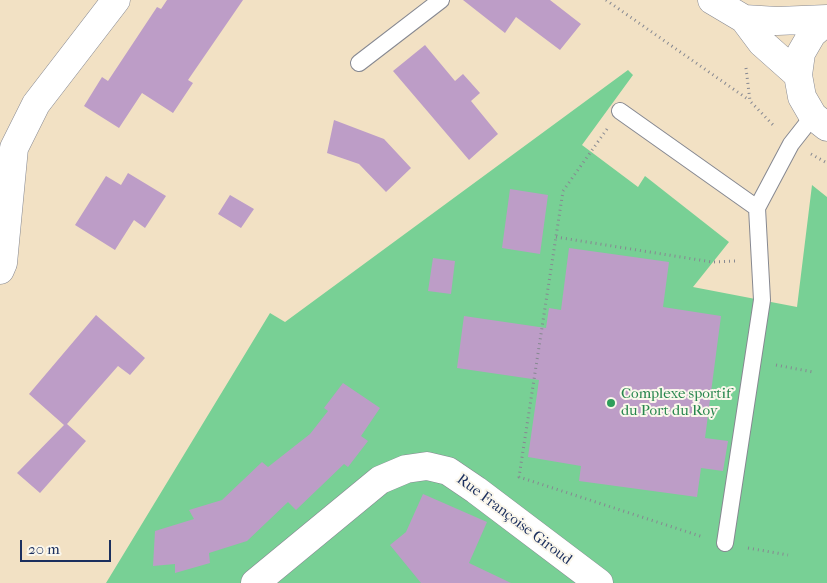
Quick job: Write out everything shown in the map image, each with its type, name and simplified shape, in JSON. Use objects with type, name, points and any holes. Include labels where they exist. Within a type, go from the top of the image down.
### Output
[{"type":"street","points":[[0,270],[3,263],[14,148],[36,104],[116,0]]},
{"type":"street","points":[[712,0],[744,18],[777,21],[827,20]]},
{"type":"street","points":[[744,18],[762,43],[798,75]]},
{"type":"street","points":[[820,122],[802,97],[798,75],[802,53],[812,34],[827,20]]},
{"type":"street","name":"Rue Françoise Giroud","points":[[255,583],[380,480],[406,468],[427,466],[448,471],[599,583]]},
{"type":"lane","points":[[359,63],[441,0]]},
{"type":"lane","points":[[620,111],[757,208]]},
{"type":"lane","points":[[725,543],[762,300],[757,208],[791,144],[820,122]]},
{"type":"path","points":[[606,0],[750,100]]},
{"type":"path","points":[[620,111],[563,191],[519,477],[725,543],[788,555]]},
{"type":"path","points":[[556,237],[712,262],[760,259]]},
{"type":"path","points":[[753,361],[813,372]]},
{"type":"green space","name":"Complexe sportif du Port du Roy","points":[[628,70],[633,75],[582,145],[638,187],[645,176],[729,242],[693,287],[797,307],[812,185],[827,197],[827,583],[106,583],[270,313],[285,322]]},
{"type":"building","points":[[167,0],[243,0],[188,80],[193,83],[173,113],[142,93],[119,128],[84,106],[102,77],[108,81],[157,7],[161,9]]},
{"type":"building","points":[[463,0],[550,0],[581,24],[560,50],[516,17],[505,33]]},
{"type":"building","points":[[425,45],[455,81],[463,74],[480,93],[471,101],[498,134],[469,160],[393,71]]},
{"type":"building","points":[[334,120],[384,139],[411,168],[386,192],[359,164],[327,153]]},
{"type":"building","points":[[128,173],[166,196],[145,228],[134,220],[115,250],[75,225],[106,176],[121,185]]},
{"type":"building","points":[[510,189],[548,195],[540,254],[502,248]]},
{"type":"building","points":[[230,195],[254,209],[241,228],[218,214]]},
{"type":"building","points":[[569,248],[669,262],[663,307],[721,316],[705,438],[728,441],[723,471],[701,468],[697,497],[579,481],[581,466],[528,457],[539,380],[457,368],[464,316],[546,328],[549,308],[561,310]]},
{"type":"building","points":[[433,258],[455,261],[451,294],[428,291]]},
{"type":"building","points":[[96,315],[145,358],[130,375],[118,366],[67,424],[86,441],[40,493],[17,473],[64,425],[29,394]]},
{"type":"building","points":[[343,383],[380,408],[361,436],[368,441],[348,467],[344,464],[296,510],[288,502],[247,541],[209,553],[210,563],[175,573],[175,564],[153,566],[155,531],[194,519],[189,510],[222,500],[262,462],[268,467],[310,434],[328,411],[324,408]]},
{"type":"building","points":[[423,494],[487,522],[469,563],[511,583],[421,583],[390,545],[406,532]]},
{"type":"place","name":"Complexe sportif du Port du Roy","points":[[611,403]]}]
